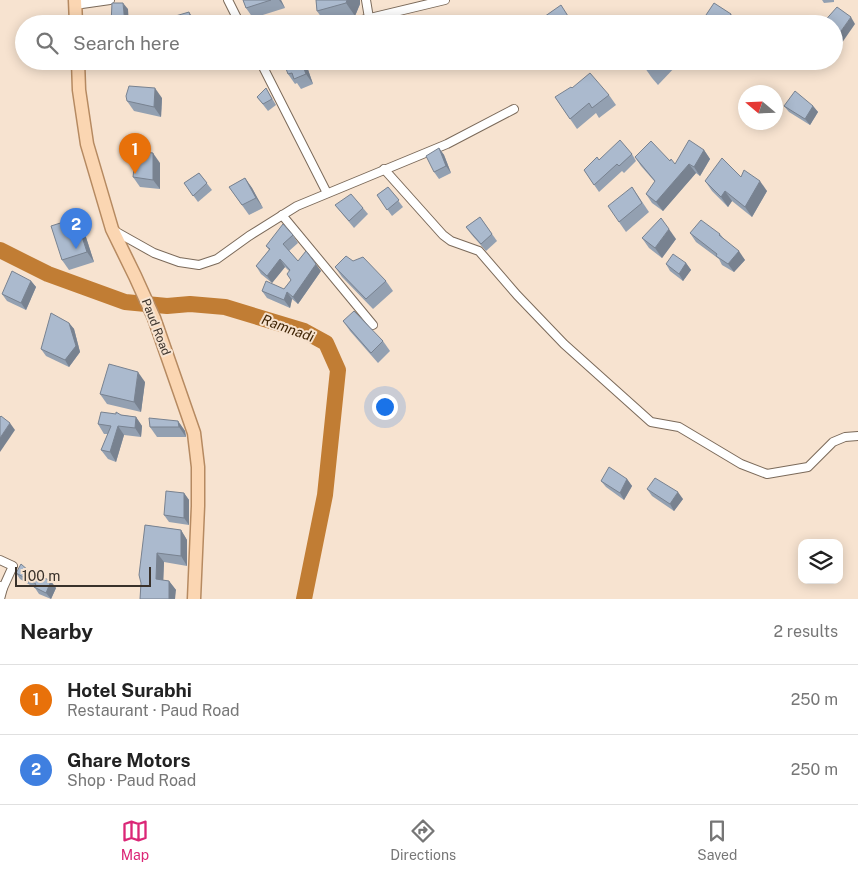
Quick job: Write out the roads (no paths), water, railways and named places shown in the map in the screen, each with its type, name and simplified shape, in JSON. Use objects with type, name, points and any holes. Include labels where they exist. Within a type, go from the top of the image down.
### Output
[{"type":"main road","name":"Paud Road","points":[[78,70],[79,90],[87,144],[112,229],[154,318],[194,433],[198,467],[194,599]]},
{"type":"street","points":[[75,3],[110,0]]},
{"type":"street","points":[[228,0],[236,15]]},
{"type":"street","points":[[366,0],[368,15]]},
{"type":"street","points":[[382,15],[445,0]]},
{"type":"street","points":[[265,70],[327,192]]},
{"type":"street","points":[[112,229],[154,253],[179,262],[199,264],[217,259],[249,236],[297,206],[447,144],[514,109]]},
{"type":"street","points":[[384,169],[443,235],[451,241],[479,251],[517,295],[564,344],[651,422],[679,427],[741,464],[767,474],[808,467],[832,442],[845,437],[858,436]]},
{"type":"street","points":[[282,215],[373,325]]},
{"type":"street","points":[[0,560],[13,566],[1,587],[0,599]]},
{"type":"waterway","name":"Ramnadi","points":[[0,250],[48,274],[125,302],[167,306],[190,304],[225,307],[304,331],[326,343],[338,370],[325,495],[304,599]]},
{"type":"place","name":"Hotel Surabhi","points":[[135,174]]},
{"type":"place","name":"Ghare Motors","points":[[76,249]]}]
